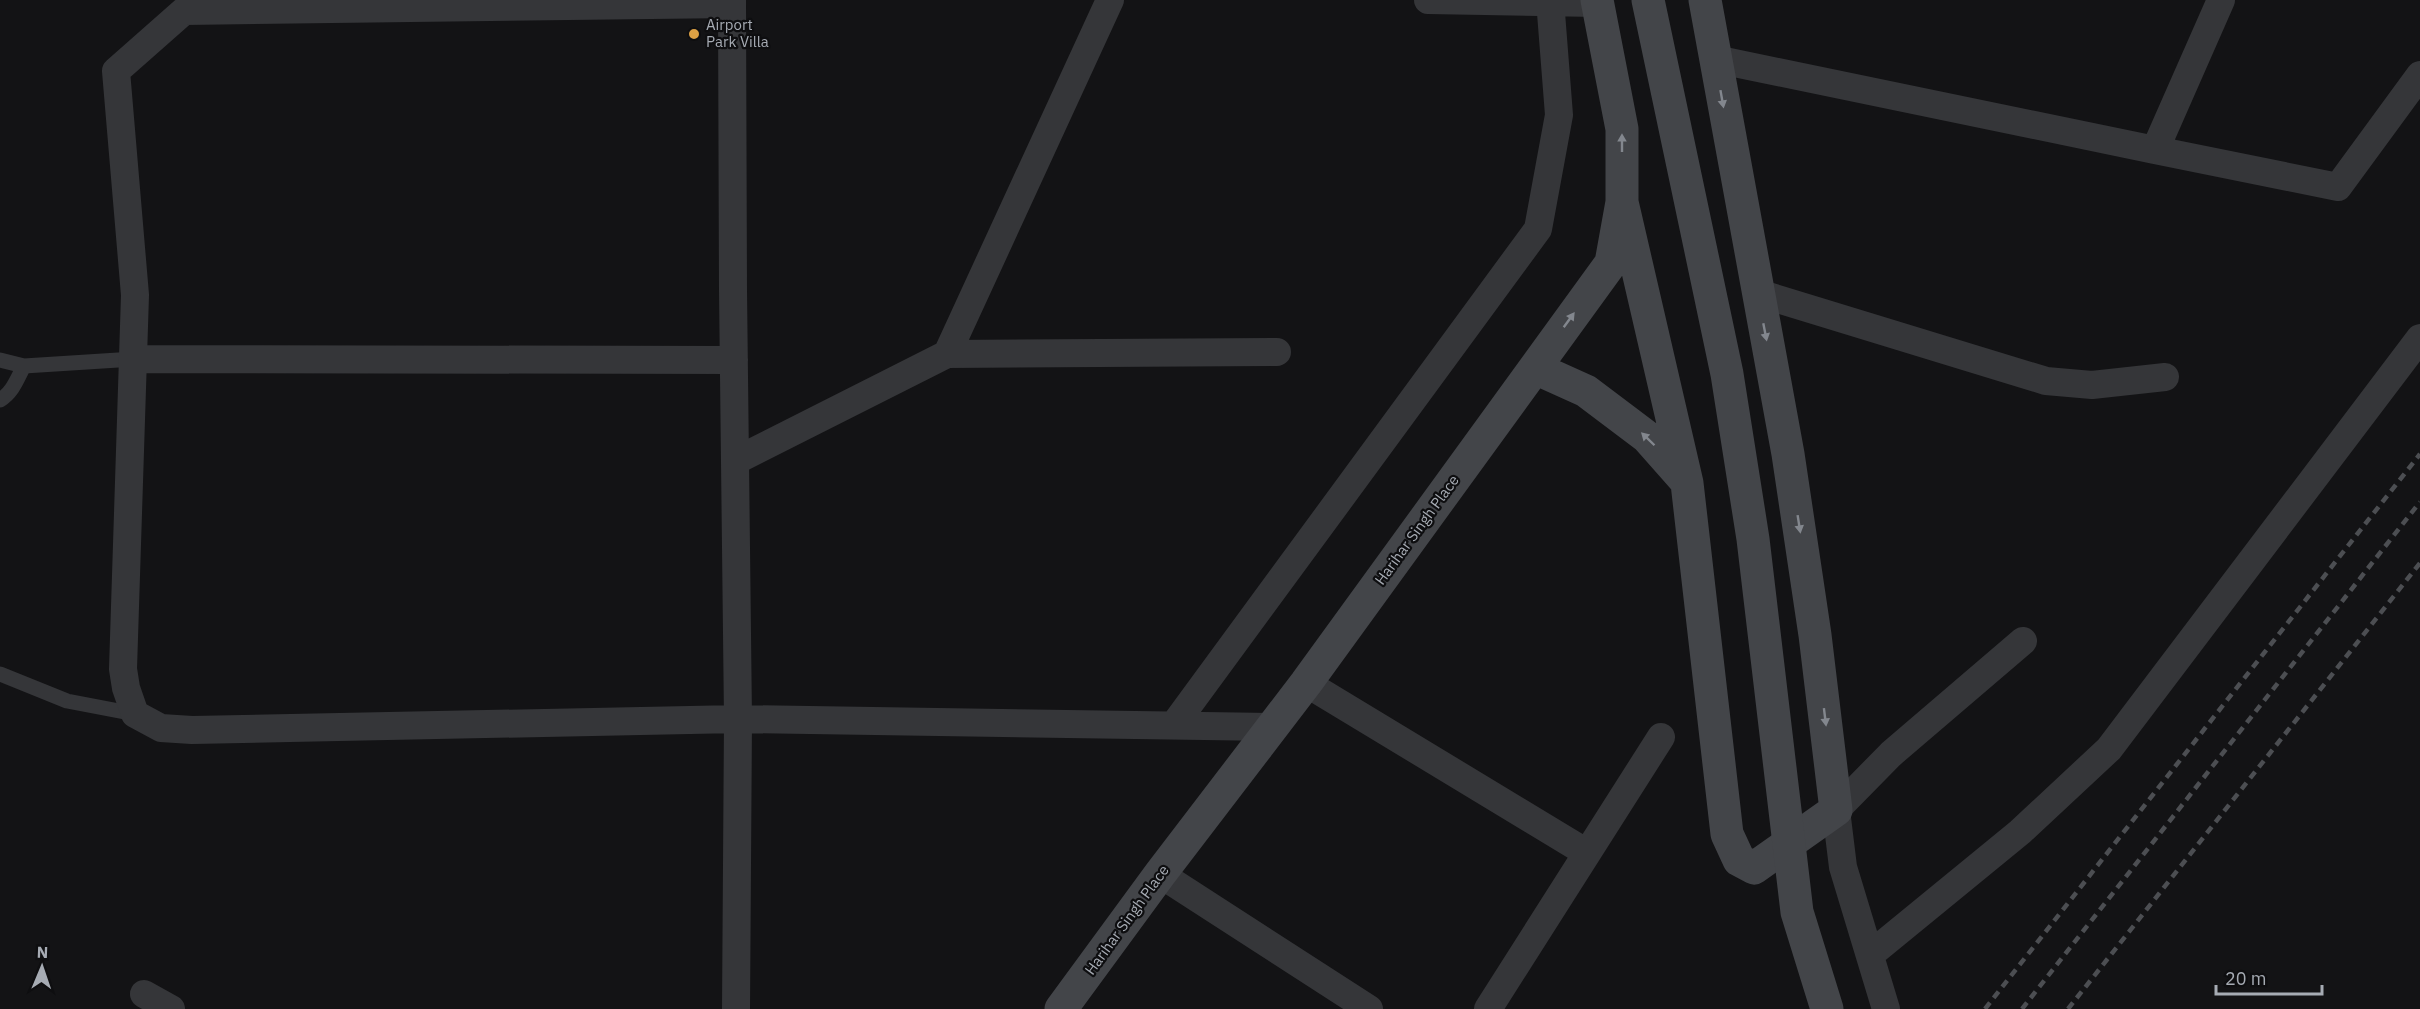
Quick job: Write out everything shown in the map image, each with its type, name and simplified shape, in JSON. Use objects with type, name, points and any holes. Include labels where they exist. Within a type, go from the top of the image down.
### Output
[{"type":"street","points":[[947,354],[1110,0]]},
{"type":"street","points":[[1428,0],[1597,2]]},
{"type":"street","points":[[1648,0],[1729,386],[1753,539],[1797,912],[1827,1009]]},
{"type":"street","points":[[1705,0],[1788,454],[1815,635],[1843,867],[1886,1009]]},
{"type":"street","points":[[2155,150],[2221,0]]},
{"type":"street","points":[[1174,725],[1538,229],[1559,116],[1550,1]]},
{"type":"street","points":[[736,1009],[738,719],[732,2],[184,11],[116,71],[135,295],[123,669],[126,688],[135,714],[161,728],[192,730],[738,719],[1272,727]]},
{"type":"street","name":"Harihar Singh Place","points":[[1062,1009],[1160,874],[1306,683],[1611,262],[1622,202],[1622,129],[1597,2]]},
{"type":"street","points":[[1715,59],[2338,187],[2420,75]]},
{"type":"street","points":[[1622,202],[1687,483],[1727,834],[1739,860],[1754,868],[1836,810],[1891,754],[2023,641]]},
{"type":"street","points":[[1758,292],[2046,381],[2092,385],[2165,377]]},
{"type":"street","points":[[1871,954],[2020,832],[2109,749],[2420,338]]},
{"type":"street","points":[[735,461],[947,354],[1276,352]]},
{"type":"street","points":[[134,359],[734,360]]},
{"type":"street","points":[[1535,368],[1586,391],[1647,437],[1687,483]]},
{"type":"street","points":[[1306,683],[1587,853]]},
{"type":"street","points":[[1488,1009],[1661,737]]},
{"type":"street","points":[[1160,874],[1369,1009]]},
{"type":"street","points":[[144,994],[171,1009]]},
{"type":"lane","points":[[0,360],[24,366],[134,359]]},
{"type":"lane","points":[[0,400],[14,386],[24,366]]},
{"type":"lane","points":[[0,674],[67,700],[135,714]]},
{"type":"railway","points":[[1985,1009],[2420,454]]},
{"type":"railway","points":[[2022,1009],[2420,502]]},
{"type":"railway","points":[[2068,1009],[2420,563]]},
{"type":"place","name":"Airport Park Villa","points":[[694,34]]}]
